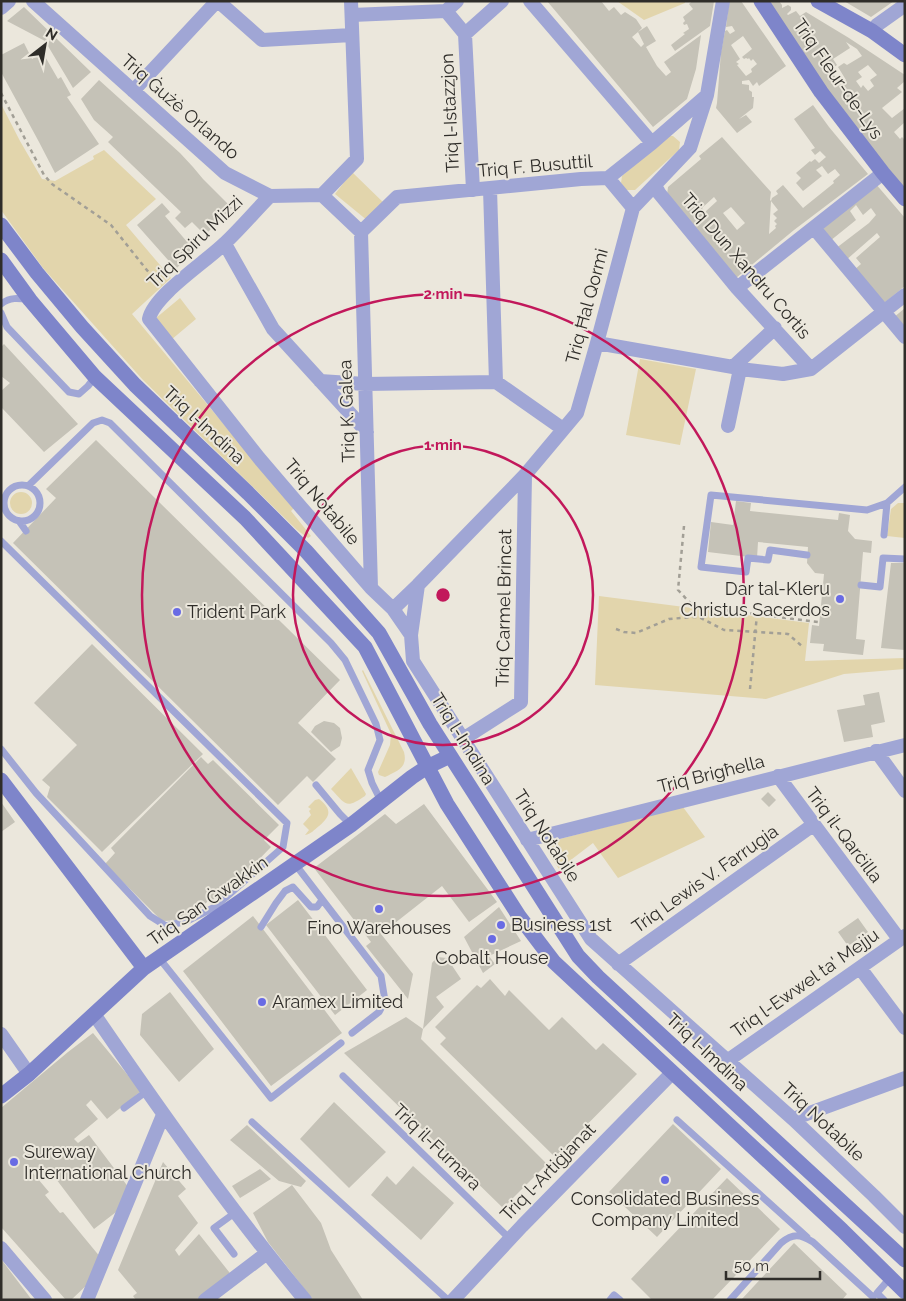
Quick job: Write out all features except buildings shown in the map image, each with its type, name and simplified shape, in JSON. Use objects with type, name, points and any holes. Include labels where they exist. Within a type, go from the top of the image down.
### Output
[{"type":"main road","name":"Triq Fleur-de-Lys","points":[[761,1],[820,92],[905,200]]},
{"type":"main road","points":[[818,1],[872,31],[905,55]]},
{"type":"main road","name":"Triq l-Imdina","points":[[1,225],[37,273],[134,385],[306,551],[379,633],[430,724],[578,956],[598,977],[905,1260]]},
{"type":"main road","points":[[1,260],[30,300],[95,377],[245,518],[365,647],[447,804],[519,916],[554,962],[842,1230],[905,1292]]},
{"type":"main road","name":"Triq San Ġwakkin","points":[[1,1096],[29,1074],[144,968],[351,825],[427,767],[450,756]]},
{"type":"main road","points":[[1,780],[144,968]]},
{"type":"street","points":[[1,8],[8,1]]},
{"type":"street","name":"Triq Ġużè Orlando","points":[[34,1],[225,173],[270,196],[322,195]]},
{"type":"street","points":[[133,91],[218,1],[262,40],[352,34]]},
{"type":"street","points":[[361,232],[322,195],[357,159],[352,8],[446,11],[457,1]]},
{"type":"street","points":[[446,11],[465,34],[502,1]]},
{"type":"street","points":[[530,1],[652,143]]},
{"type":"street","name":"Triq Ħal Qormi","points":[[393,608],[418,585],[524,475],[577,413],[633,208],[690,148],[707,95],[723,1]]},
{"type":"street","points":[[872,31],[905,4]]},
{"type":"street","name":"Triq l-Istazzjon","points":[[465,34],[473,190]]},
{"type":"street","name":"Triq F. Busuttil","points":[[361,232],[397,198],[581,179],[608,178],[707,95]]},
{"type":"street","points":[[737,288],[883,173]]},
{"type":"street","points":[[608,178],[633,208]]},
{"type":"street","name":"Triq Dun Xandru Cortis","points":[[655,185],[659,193],[737,288],[810,369]]},
{"type":"street","points":[[490,188],[496,382]]},
{"type":"street","name":"Triq Spiru Mizzi","points":[[150,319],[150,314],[154,307],[166,294],[225,244],[270,196]]},
{"type":"street","points":[[814,228],[905,337]]},
{"type":"street","name":"Triq K. Galea","points":[[361,232],[371,588]]},
{"type":"street","points":[[225,244],[273,330],[367,432]]},
{"type":"street","points":[[597,343],[737,368],[783,374],[810,369],[905,295]]},
{"type":"street","name":"Triq Notabile","points":[[150,319],[259,458],[371,588],[393,608],[411,635],[413,661],[591,938],[793,1119],[905,1227]]},
{"type":"street","points":[[728,426],[737,368],[775,328]]},
{"type":"street","points":[[320,381],[365,384],[496,382],[563,429]]},
{"type":"street","name":"Triq Carmel Brincat","points":[[463,739],[522,702],[524,475]]},
{"type":"street","points":[[411,635],[418,585]]},
{"type":"street","name":"Triq Brigħella","points":[[527,840],[905,745]]},
{"type":"street","points":[[876,752],[905,791]]},
{"type":"street","name":"Triq il-Qarċilla","points":[[778,776],[813,826],[902,938]]},
{"type":"street","name":"Triq Lewis V. Farrugia","points":[[618,964],[813,826]]},
{"type":"street","name":"Triq l-Ewwel ta' Mejju","points":[[727,1061],[902,938]]},
{"type":"street","points":[[860,968],[905,1028]]},
{"type":"street","points":[[94,1014],[163,1115],[267,1253],[305,1300]]},
{"type":"street","points":[[1,1034],[29,1074]]},
{"type":"street","name":"Triq l-Artiġjanat","points":[[453,1300],[672,1073]]},
{"type":"street","points":[[793,1119],[905,1078]]},
{"type":"street","points":[[87,1300],[163,1115]]},
{"type":"street","points":[[1,1248],[45,1300]]},
{"type":"street","points":[[205,1300],[267,1253]]},
{"type":"lane","points":[[1,304],[6,300],[15,298],[30,300]]},
{"type":"lane","points":[[1,313],[7,327],[69,392],[80,394],[95,377]]},
{"type":"lane","points":[[28,486],[93,423],[102,420],[110,423],[331,643],[345,660],[376,724],[380,740],[368,770],[381,801]]},
{"type":"lane","points":[[19,521],[36,516],[38,511],[39,500],[34,490],[28,486],[16,486],[7,493],[4,499],[6,511],[19,521],[26,530]]},
{"type":"lane","points":[[807,555],[770,550],[768,560],[748,558],[746,572],[701,568],[711,495],[868,510],[887,503],[905,487]]},
{"type":"lane","points":[[884,535],[887,503]]},
{"type":"lane","points":[[1,541],[287,823],[283,847],[215,907],[187,921],[166,926],[150,916],[36,793],[1,748]]},
{"type":"lane","points":[[861,585],[880,587],[883,558],[905,559]]},
{"type":"lane","points":[[316,785],[351,825]]},
{"type":"lane","points":[[295,864],[383,974],[385,1001],[379,1012],[352,1033]]},
{"type":"lane","points":[[261,927],[285,890],[293,888],[311,907],[317,906],[322,900]]},
{"type":"lane","points":[[159,957],[272,1098],[342,1043]]},
{"type":"lane","name":"Triq il-Furnara","points":[[342,1076],[510,1239]]},
{"type":"lane","points":[[124,1108],[147,1091]]},
{"type":"lane","points":[[677,1120],[873,1297],[884,1300]]},
{"type":"lane","points":[[252,1122],[448,1300]]},
{"type":"lane","points":[[234,1254],[214,1228],[236,1212]]},
{"type":"lane","points":[[730,1300],[786,1239],[797,1236],[813,1242]]},
{"type":"lane","points":[[873,1297],[890,1278]]},
{"type":"path","points":[[1,93],[44,175],[52,184],[111,225],[166,294]]},
{"type":"path","points":[[684,526],[678,590],[693,606],[818,622]]},
{"type":"path","points":[[750,689],[758,614]]},
{"type":"path","points":[[616,629],[636,633],[669,619],[699,617],[724,630],[788,634],[803,647]]},
{"type":"shaded area","points":[[617,1],[685,1],[685,3],[644,20]]},
{"type":"shaded area","points":[[1,104],[42,179],[55,181],[94,159],[93,156],[104,150],[156,199],[126,225],[171,278],[132,314],[294,508],[291,511],[311,536],[308,538],[297,530],[143,380],[43,268],[1,210]]},
{"type":"shaded area","points":[[667,136],[673,136],[680,142],[679,150],[635,190],[626,190],[621,183],[622,176]]},
{"type":"shaded area","points":[[352,172],[387,206],[368,221],[335,194]]},
{"type":"shaded area","points":[[180,298],[196,319],[171,340],[156,318]]},
{"type":"shaded area","points":[[640,359],[696,369],[680,445],[626,435]]},
{"type":"shaded area","points":[[17,492],[25,492],[32,499],[32,507],[25,514],[17,514],[10,507],[10,499]]},
{"type":"shaded area","points":[[898,503],[905,503],[905,538],[887,536],[891,509]]},
{"type":"shaded area","points":[[599,596],[809,623],[805,661],[905,658],[905,669],[844,674],[766,699],[595,685]]},
{"type":"shaded area","points":[[363,670],[404,752],[403,765],[397,771],[385,777],[379,775],[378,772],[390,745],[391,734]]},
{"type":"shaded area","points":[[351,768],[366,794],[350,804],[343,802],[331,789]]},
{"type":"shaded area","points":[[319,799],[328,809],[328,816],[314,830],[305,835],[309,830],[303,824],[311,815],[309,811],[311,809],[308,807],[315,800]]},
{"type":"shaded area","points":[[683,807],[705,837],[618,878],[593,843],[559,869],[549,854],[552,841]]},
{"type":"place","name":"Dar tal-Kleru Christus Sacerdos","points":[[840,599]]},
{"type":"place","name":"Trident Park","points":[[177,612]]},
{"type":"place","name":"Fino Warehouses","points":[[379,909]]},
{"type":"place","name":"Business 1st","points":[[501,925]]},
{"type":"place","name":"Cobalt House","points":[[492,939]]},
{"type":"place","name":"Aramex Limited","points":[[262,1002]]},
{"type":"place","name":"Sureway International Church","points":[[14,1162]]},
{"type":"place","name":"Consolidated Business Company Limited","points":[[665,1180]]}]
